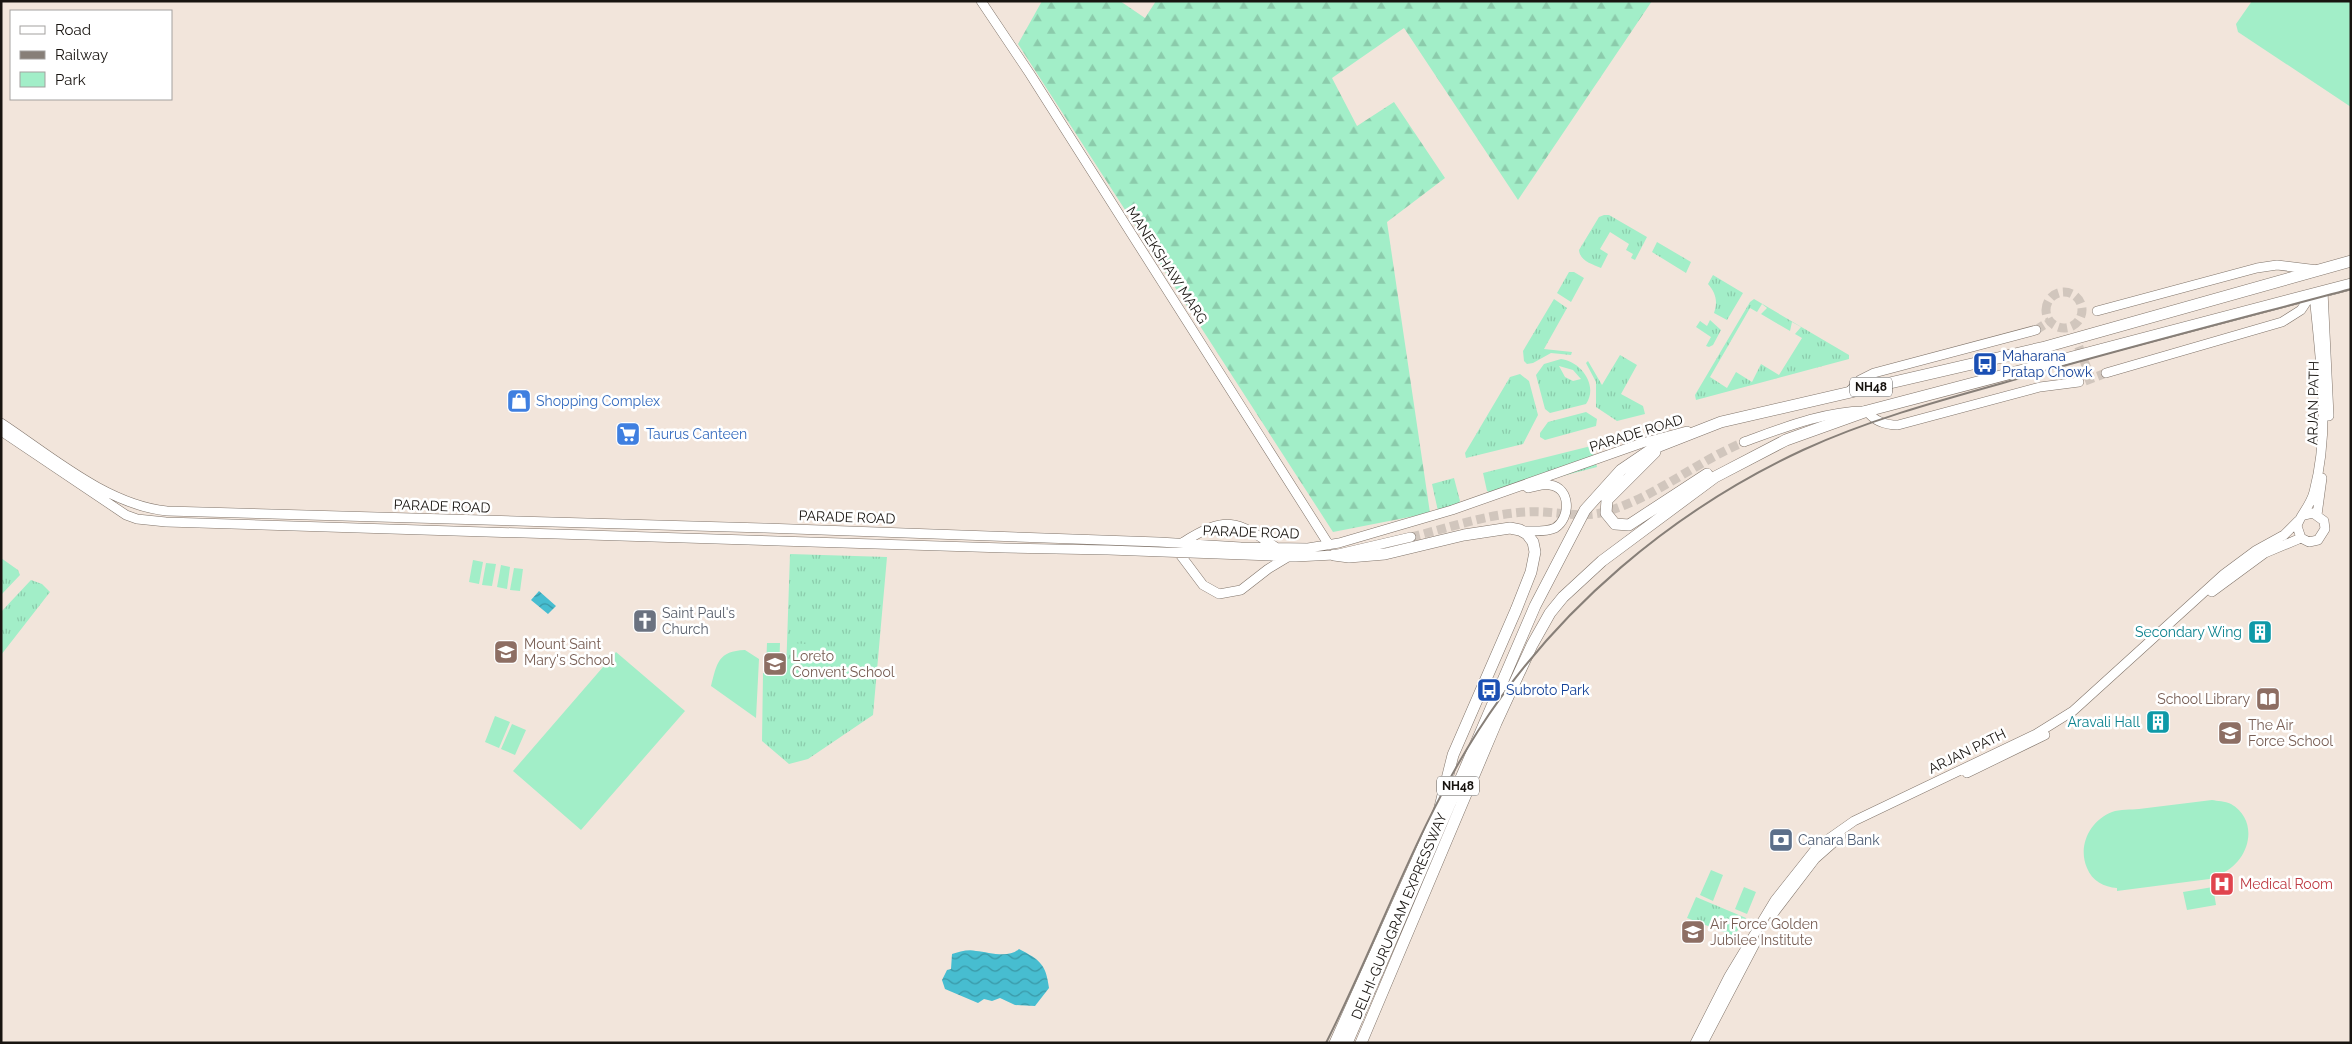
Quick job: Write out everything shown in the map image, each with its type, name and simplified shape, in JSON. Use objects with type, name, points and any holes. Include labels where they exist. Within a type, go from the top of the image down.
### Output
[{"type":"highway","name":"NH48","points":[[1661,445],[1698,430],[1752,413],[2045,347],[2351,261]]},
{"type":"highway","name":"NH48","points":[[1762,452],[1808,430],[1866,411],[2351,284]]},
{"type":"highway","points":[[1661,445],[1607,500],[1606,513],[1614,524],[1629,525],[1715,470],[1762,452]]},
{"type":"highway","name":"DELHI-GURUGRAM EXPRESSWAY","points":[[1347,1043],[1535,606],[1585,510],[1621,470],[1661,445]]},
{"type":"highway","name":"DELHI-GURUGRAM EXPRESSWAY","points":[[1361,1043],[1496,723],[1532,646],[1550,613],[1563,597],[1602,561],[1642,529],[1715,477],[1762,452]]},
{"type":"highway","points":[[1331,550],[1348,557],[1385,554],[1492,530],[1510,528],[1524,531],[1534,547],[1531,572],[1453,755],[1439,811],[1335,1043]]},
{"type":"street","name":"MANEKSHAW MARG","points":[[981,1],[1030,74],[1331,550]]},
{"type":"street","points":[[2096,311],[2257,268],[2277,265],[2318,270]]},
{"type":"street","points":[[2106,373],[2282,322],[2301,310],[2316,293]]},
{"type":"street","name":"ARJAN PATH","points":[[2316,293],[2329,425],[2317,515]]},
{"type":"street","name":"ARJAN PATH","points":[[1695,1043],[1729,976],[1770,908],[1817,847],[1854,821],[2036,734],[2073,711],[2224,574],[2255,551],[2284,535],[2301,518],[2315,486],[2323,429],[2316,293]]},
{"type":"street","points":[[1849,392],[1860,380],[1874,373],[2036,330]]},
{"type":"street","points":[[1744,442],[1780,429],[1827,417],[1866,411],[1876,420],[1887,424],[1907,423],[2040,387],[2080,382]]},
{"type":"street","name":"PARADE ROAD","points":[[1,423],[102,490],[132,504],[152,510],[955,535],[1331,550],[1365,550],[1411,537]]},
{"type":"street","name":"PARADE ROAD","points":[[1,431],[126,515],[166,522],[1288,557],[1331,550],[1642,443],[1698,430]]},
{"type":"street","points":[[1491,496],[1545,484],[1560,490],[1564,495],[1567,505],[1560,523],[1551,529],[1524,531]]},
{"type":"street","points":[[2317,515],[2325,525],[2321,537],[2309,542],[2301,538],[2297,530],[2301,518],[2317,515]]},
{"type":"street","points":[[1278,548],[1249,530],[1224,524],[1207,528],[1182,543],[1180,553],[1203,585],[1215,592],[1226,594],[1241,590],[1268,569],[1288,557]]},
{"type":"street","points":[[954,546],[955,535]]},
{"type":"street","name":"ARJAN PATH","points":[[1703,1043],[1771,915],[1793,885],[1823,850],[1866,821],[2021,749],[2054,729],[2088,703],[2212,592],[2265,553],[2301,538]]},
{"type":"green space","points":[[1042,1],[1120,1],[1145,18],[1156,1],[1652,1],[1518,200],[1404,28],[1332,78],[1357,126],[1394,102],[1445,178],[1387,222],[1430,513],[1333,532],[1018,44]]},
{"type":"green space","points":[[2252,1],[2351,1],[2351,107],[2238,32],[2236,24]]},
{"type":"green space","points":[[1609,215],[1647,237],[1635,260],[1631,258],[1633,254],[1626,250],[1629,244],[1610,232],[1600,249],[1608,254],[1601,268],[1587,262],[1582,257],[1579,250],[1599,217]]},
{"type":"green space","points":[[1657,242],[1691,262],[1686,273],[1652,252]]},
{"type":"green space","points":[[1569,272],[1574,272],[1584,278],[1571,302],[1557,293]]},
{"type":"green space","points":[[1713,275],[1743,293],[1727,320],[1714,313],[1715,298],[1708,284]]},
{"type":"green space","points":[[1554,299],[1567,308],[1544,349],[1572,352],[1571,355],[1551,353],[1533,363],[1527,364],[1524,361],[1523,351]]},
{"type":"green space","points":[[1754,299],[1849,355],[1849,359],[1696,400],[1695,395],[1750,302]],"holes":[[[1762,304],[1767,308],[1761,314],[1790,331],[1792,322],[1801,327],[1795,334],[1802,338],[1779,375],[1761,364],[1752,382],[1736,372],[1727,388],[1710,377],[1750,308],[1757,312]]]},
{"type":"green space","points":[[1710,320],[1721,330],[1713,345],[1709,347],[1706,346],[1711,337],[1696,327],[1700,321],[1707,326]]},
{"type":"green space","points":[[1620,355],[1637,365],[1621,394],[1643,406],[1645,414],[1617,421],[1596,407],[1596,382],[1586,363],[1588,361],[1602,385]]},
{"type":"green space","points":[[1561,359],[1575,364],[1581,369],[1586,375],[1590,389],[1586,404],[1550,413],[1545,409],[1536,375],[1544,364]],"holes":[[[1559,366],[1573,370],[1581,379],[1573,381],[1565,377]]]},
{"type":"green space","points":[[1520,374],[1529,381],[1538,415],[1523,444],[1466,458],[1465,453],[1510,377]]},
{"type":"green space","points":[[1586,412],[1597,419],[1596,426],[1545,440],[1540,437],[1540,433],[1548,422]]},
{"type":"green space","points":[[1591,446],[1597,467],[1493,494],[1487,491],[1483,473]]},
{"type":"green space","points":[[1454,478],[1460,501],[1458,504],[1438,511],[1432,484]]},
{"type":"green space","points":[[790,554],[887,557],[873,715],[808,759],[789,764],[762,741],[763,673],[786,673]]},
{"type":"green space","points":[[1,558],[18,570],[20,575],[1,595]]},
{"type":"green space","points":[[473,560],[483,562],[479,584],[469,582]]},
{"type":"green space","points":[[486,563],[496,564],[492,586],[482,585]]},
{"type":"green space","points":[[501,565],[510,567],[507,589],[497,587]]},
{"type":"green space","points":[[514,568],[523,569],[520,591],[510,590]]},
{"type":"green space","points":[[31,580],[42,584],[50,592],[1,655],[1,612]]},
{"type":"green space","points":[[767,643],[780,643],[779,669],[766,669]]},
{"type":"green space","points":[[792,643],[806,644],[805,670],[792,669]]},
{"type":"green space","points":[[745,650],[759,659],[756,718],[711,686],[720,660],[729,653]]},
{"type":"green space","points":[[616,652],[685,711],[581,830],[513,771]]},
{"type":"green space","points":[[495,716],[510,722],[499,748],[485,742]]},
{"type":"green space","points":[[512,724],[526,730],[515,755],[501,749]]},
{"type":"green space","points":[[2212,800],[2229,803],[2241,812],[2246,821],[2248,832],[2247,843],[2237,863],[2217,875],[2217,878],[2117,891],[2117,888],[2099,882],[2089,873],[2084,859],[2085,842],[2092,827],[2104,816],[2118,810]]},
{"type":"green space","points":[[1711,870],[1723,875],[1713,901],[1700,895]]},
{"type":"green space","points":[[1744,887],[1756,892],[1747,914],[1735,909]]},
{"type":"green space","points":[[2213,887],[2216,905],[2187,910],[2183,892]]},
{"type":"green space","points":[[1696,897],[1746,918],[1734,936],[1687,918]]},
{"type":"water","points":[[539,591],[556,606],[548,614],[531,600]]},
{"type":"water","points":[[1019,949],[1037,960],[1046,973],[1049,988],[1035,1006],[1015,1005],[1000,998],[992,1001],[984,999],[978,1003],[945,989],[942,980],[947,970],[951,969],[952,954],[970,950],[1009,954]]},
{"type":"tunnel","points":[[2064,292],[2071,293],[2077,297],[2081,303],[2082,310],[2081,317],[2077,323],[2071,327],[2064,328],[2057,327],[2051,323],[2047,317],[2046,310],[2047,303],[2051,297],[2057,293],[2064,292]]},
{"type":"tunnel","points":[[2036,330],[2050,321]]},
{"type":"tunnel","points":[[2074,334],[2091,379]]},
{"type":"tunnel","points":[[2085,381],[2106,373]]},
{"type":"tunnel","points":[[1411,537],[1482,518],[1511,513],[1536,512],[1585,515],[1605,512],[1641,498],[1709,459],[1744,442]]},
{"type":"railway","points":[[1326,1043],[1416,845],[1435,806],[1478,731],[1509,686],[1543,644],[1621,568],[1663,534],[1708,502],[1803,450],[1888,417],[1976,390],[2153,341],[2351,289]]},
{"type":"place","name":"Maharana Pratap Chowk","points":[[1985,364]]},
{"type":"place","name":"Shopping Complex","points":[[519,401]]},
{"type":"place","name":"Taurus Canteen","points":[[628,434]]},
{"type":"place","name":"Saint Paul's Church","points":[[645,621]]},
{"type":"place","name":"Secondary Wing","points":[[2260,632]]},
{"type":"place","name":"Mount Saint Mary's School","points":[[506,652]]},
{"type":"place","name":"Loreto Convent School","points":[[775,664]]},
{"type":"place","name":"Subroto Park","points":[[1489,690]]},
{"type":"place","name":"School Library","points":[[2268,699]]},
{"type":"place","name":"Aravali Hall","points":[[2158,722]]},
{"type":"place","name":"The Air Force School","points":[[2230,733]]},
{"type":"place","name":"Canara Bank","points":[[1781,840]]},
{"type":"place","name":"Medical Room","points":[[2222,884]]},
{"type":"place","name":"Air Force Golden Jubilee Institute","points":[[1693,932]]}]
